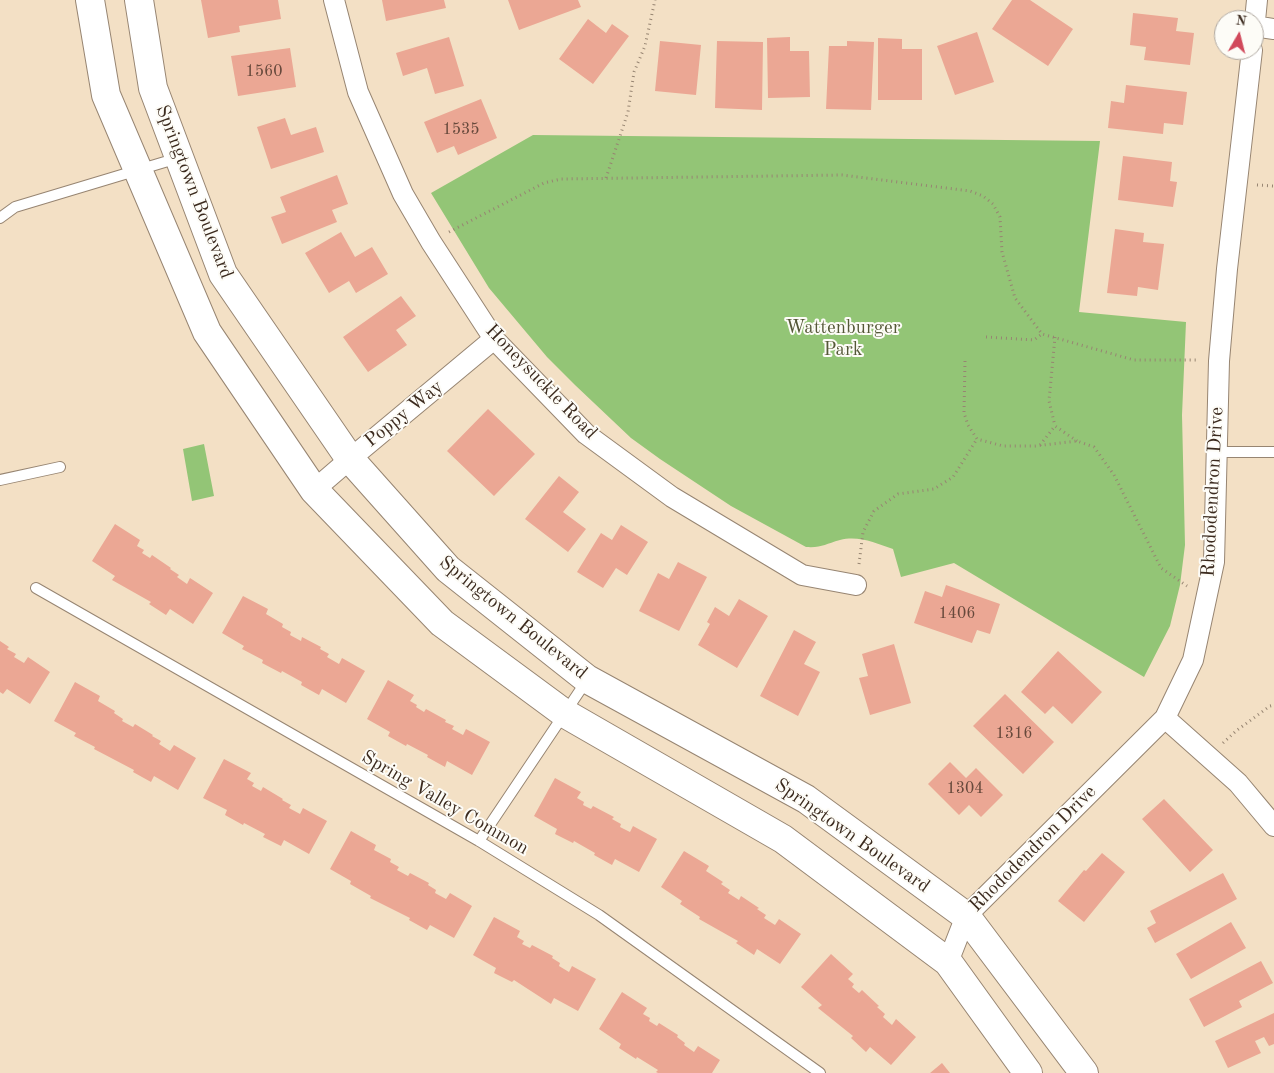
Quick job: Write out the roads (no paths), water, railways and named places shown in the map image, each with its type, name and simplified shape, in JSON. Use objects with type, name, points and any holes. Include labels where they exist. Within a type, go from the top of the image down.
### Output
[{"type":"street","points":[[90,0],[106,96],[207,332],[314,490],[442,623],[564,713],[783,840],[948,962],[1028,1073]]},
{"type":"street","name":"Springtown Boulevard","points":[[139,0],[153,88],[223,274],[350,458],[448,569],[587,679],[806,799],[966,916],[1084,1073]]},
{"type":"street","name":"Honeysuckle Road","points":[[334,0],[358,92],[403,194],[431,242],[494,339],[586,434],[672,496],[802,575],[856,584]]},
{"type":"street","name":"Rhododendron Drive","points":[[948,962],[966,916],[1164,718],[1193,660],[1214,562],[1219,361],[1226,269],[1251,60]]},
{"type":"street","name":"Poppy Way","points":[[314,490],[494,339]]},
{"type":"street","points":[[1164,718],[1238,783],[1274,826]]},
{"type":"lane","points":[[0,218],[15,207],[179,157]]},
{"type":"lane","points":[[1217,452],[1274,452]]},
{"type":"lane","points":[[0,480],[60,467]]},
{"type":"lane","name":"Spring Valley Common","points":[[36,588],[479,841],[599,914],[820,1073]]},
{"type":"lane","points":[[479,841],[587,679]]},
{"type":"park label","name":"Wattenburger Park","points":[[843,339]]}]
